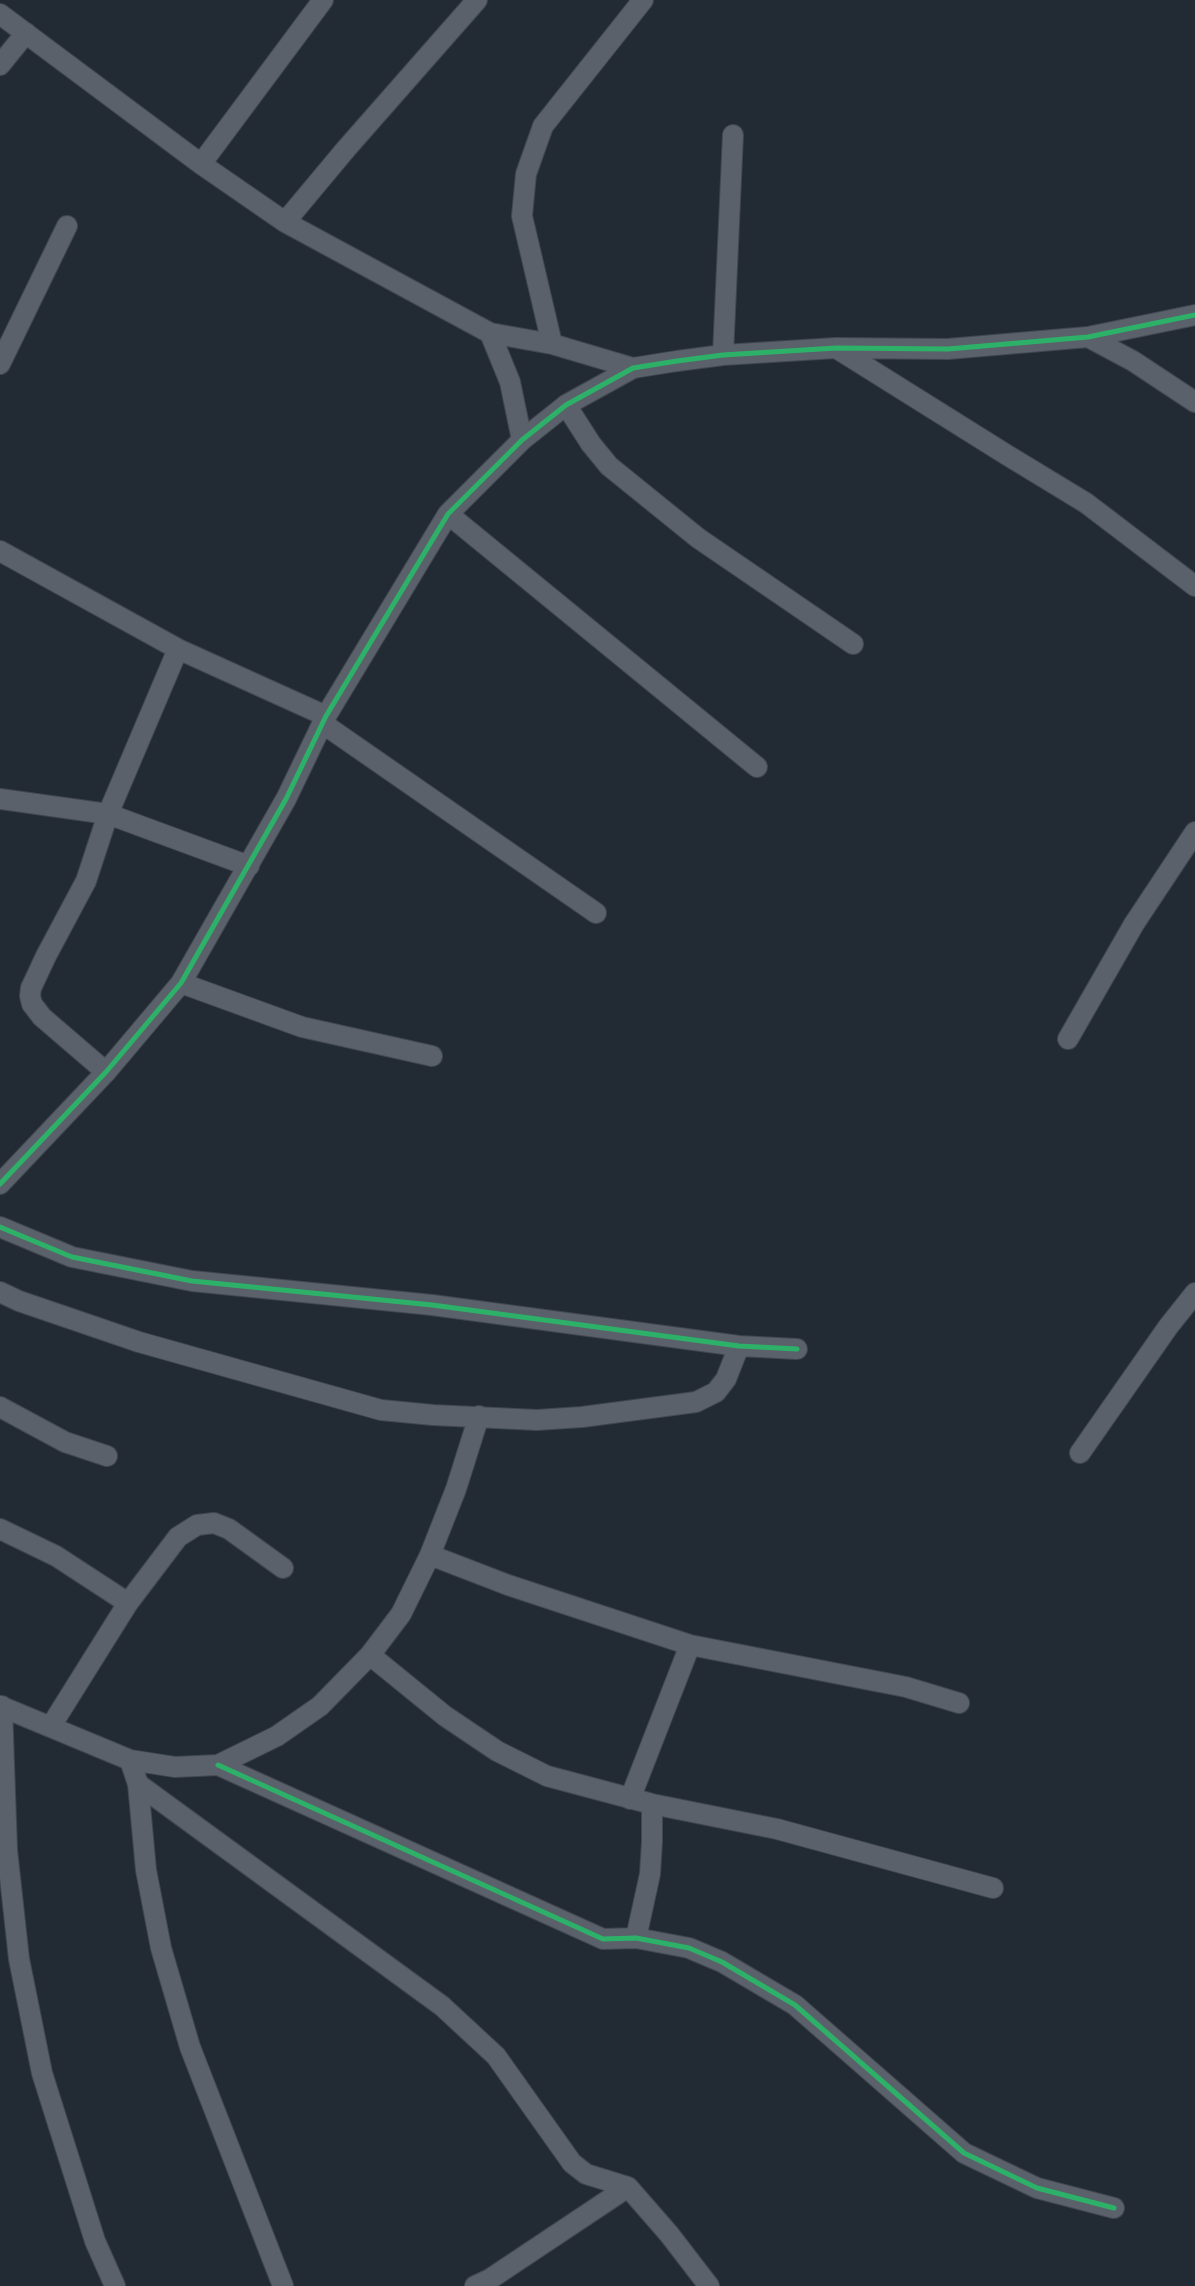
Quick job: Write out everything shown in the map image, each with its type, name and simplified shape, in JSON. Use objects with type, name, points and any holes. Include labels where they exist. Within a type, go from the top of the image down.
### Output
[{"type":"street","points":[[201,164],[323,0]]},
{"type":"street","points":[[285,222],[346,149],[477,0]]},
{"type":"street","points":[[552,344],[522,216],[526,174],[543,126],[644,0]]},
{"type":"street","points":[[0,14],[201,164],[285,222],[490,333],[552,344],[633,368]]},
{"type":"street","points":[[0,65],[26,33]]},
{"type":"street","points":[[723,356],[733,135]]},
{"type":"street","points":[[0,364],[67,226]]},
{"type":"street","points":[[0,1184],[106,1072],[181,983],[286,799],[324,719],[448,514],[522,440],[566,405],[633,368],[723,356],[836,348],[948,349],[1088,337],[1195,315]]},
{"type":"street","points":[[490,333],[510,382],[522,440]]},
{"type":"street","points":[[1088,337],[1133,361],[1195,402]]},
{"type":"street","points":[[836,348],[1006,456],[1086,503],[1195,586]]},
{"type":"street","points":[[566,405],[591,444],[609,466],[698,538],[853,644]]},
{"type":"street","points":[[448,514],[757,766]]},
{"type":"street","points":[[0,551],[178,649],[324,719],[596,913]]},
{"type":"street","points":[[106,1072],[42,1017],[32,1004],[30,996],[46,956],[86,881],[108,814],[178,649]]},
{"type":"street","points":[[0,799],[108,814],[249,866]]},
{"type":"street","points":[[1068,1039],[1134,924],[1195,832]]},
{"type":"street","points":[[181,983],[302,1027],[432,1056]]},
{"type":"street","points":[[0,1227],[72,1257],[192,1281],[432,1305],[739,1346],[797,1349]]},
{"type":"street","points":[[0,1292],[19,1301],[139,1342],[381,1410],[433,1415],[537,1420],[582,1417],[696,1402],[716,1392],[726,1379],[739,1346]]},
{"type":"street","points":[[1080,1453],[1168,1327],[1195,1293]]},
{"type":"street","points":[[0,1407],[65,1442],[107,1456]]},
{"type":"street","points":[[218,1766],[277,1736],[320,1706],[370,1655],[401,1614],[430,1555],[456,1489],[479,1416]]},
{"type":"street","points":[[51,1726],[128,1603],[178,1537],[197,1525],[214,1523],[229,1529],[283,1568]]},
{"type":"street","points":[[0,1529],[56,1556],[128,1603]]},
{"type":"street","points":[[430,1555],[508,1585],[690,1645],[906,1687],[960,1703]]},
{"type":"street","points":[[630,1799],[690,1645]]},
{"type":"street","points":[[370,1655],[445,1716],[497,1751],[547,1776],[630,1799],[777,1829],[992,1888]]},
{"type":"street","points":[[115,2286],[95,2241],[42,2073],[19,1959],[7,1850],[1,1706],[130,1760],[175,1767],[218,1766],[603,1939],[636,1938],[689,1948],[722,1962],[795,2005],[964,2153],[1037,2188],[1114,2208]]},
{"type":"street","points":[[130,1760],[138,1784],[146,1870],[161,1948],[190,2047],[284,2286]]},
{"type":"street","points":[[138,1784],[442,2006],[496,2056],[572,2163],[586,2174],[628,2187],[669,2234],[709,2286]]},
{"type":"street","points":[[636,1938],[650,1874],[652,1804]]},
{"type":"street","points":[[475,2286],[490,2279],[628,2187]]},
{"type":"cycle path","points":[[0,1184],[106,1072],[181,983],[286,799],[326,716],[448,514],[522,440],[566,405],[633,368],[677,361],[723,355],[836,348],[948,349],[1088,337],[1195,315]]},
{"type":"cycle path","points":[[0,1227],[72,1257],[192,1281],[432,1305],[739,1346],[797,1349]]},
{"type":"cycle path","points":[[218,1765],[603,1939],[636,1938],[689,1948],[722,1962],[795,2005],[964,2153],[1037,2188],[1114,2208]]}]
